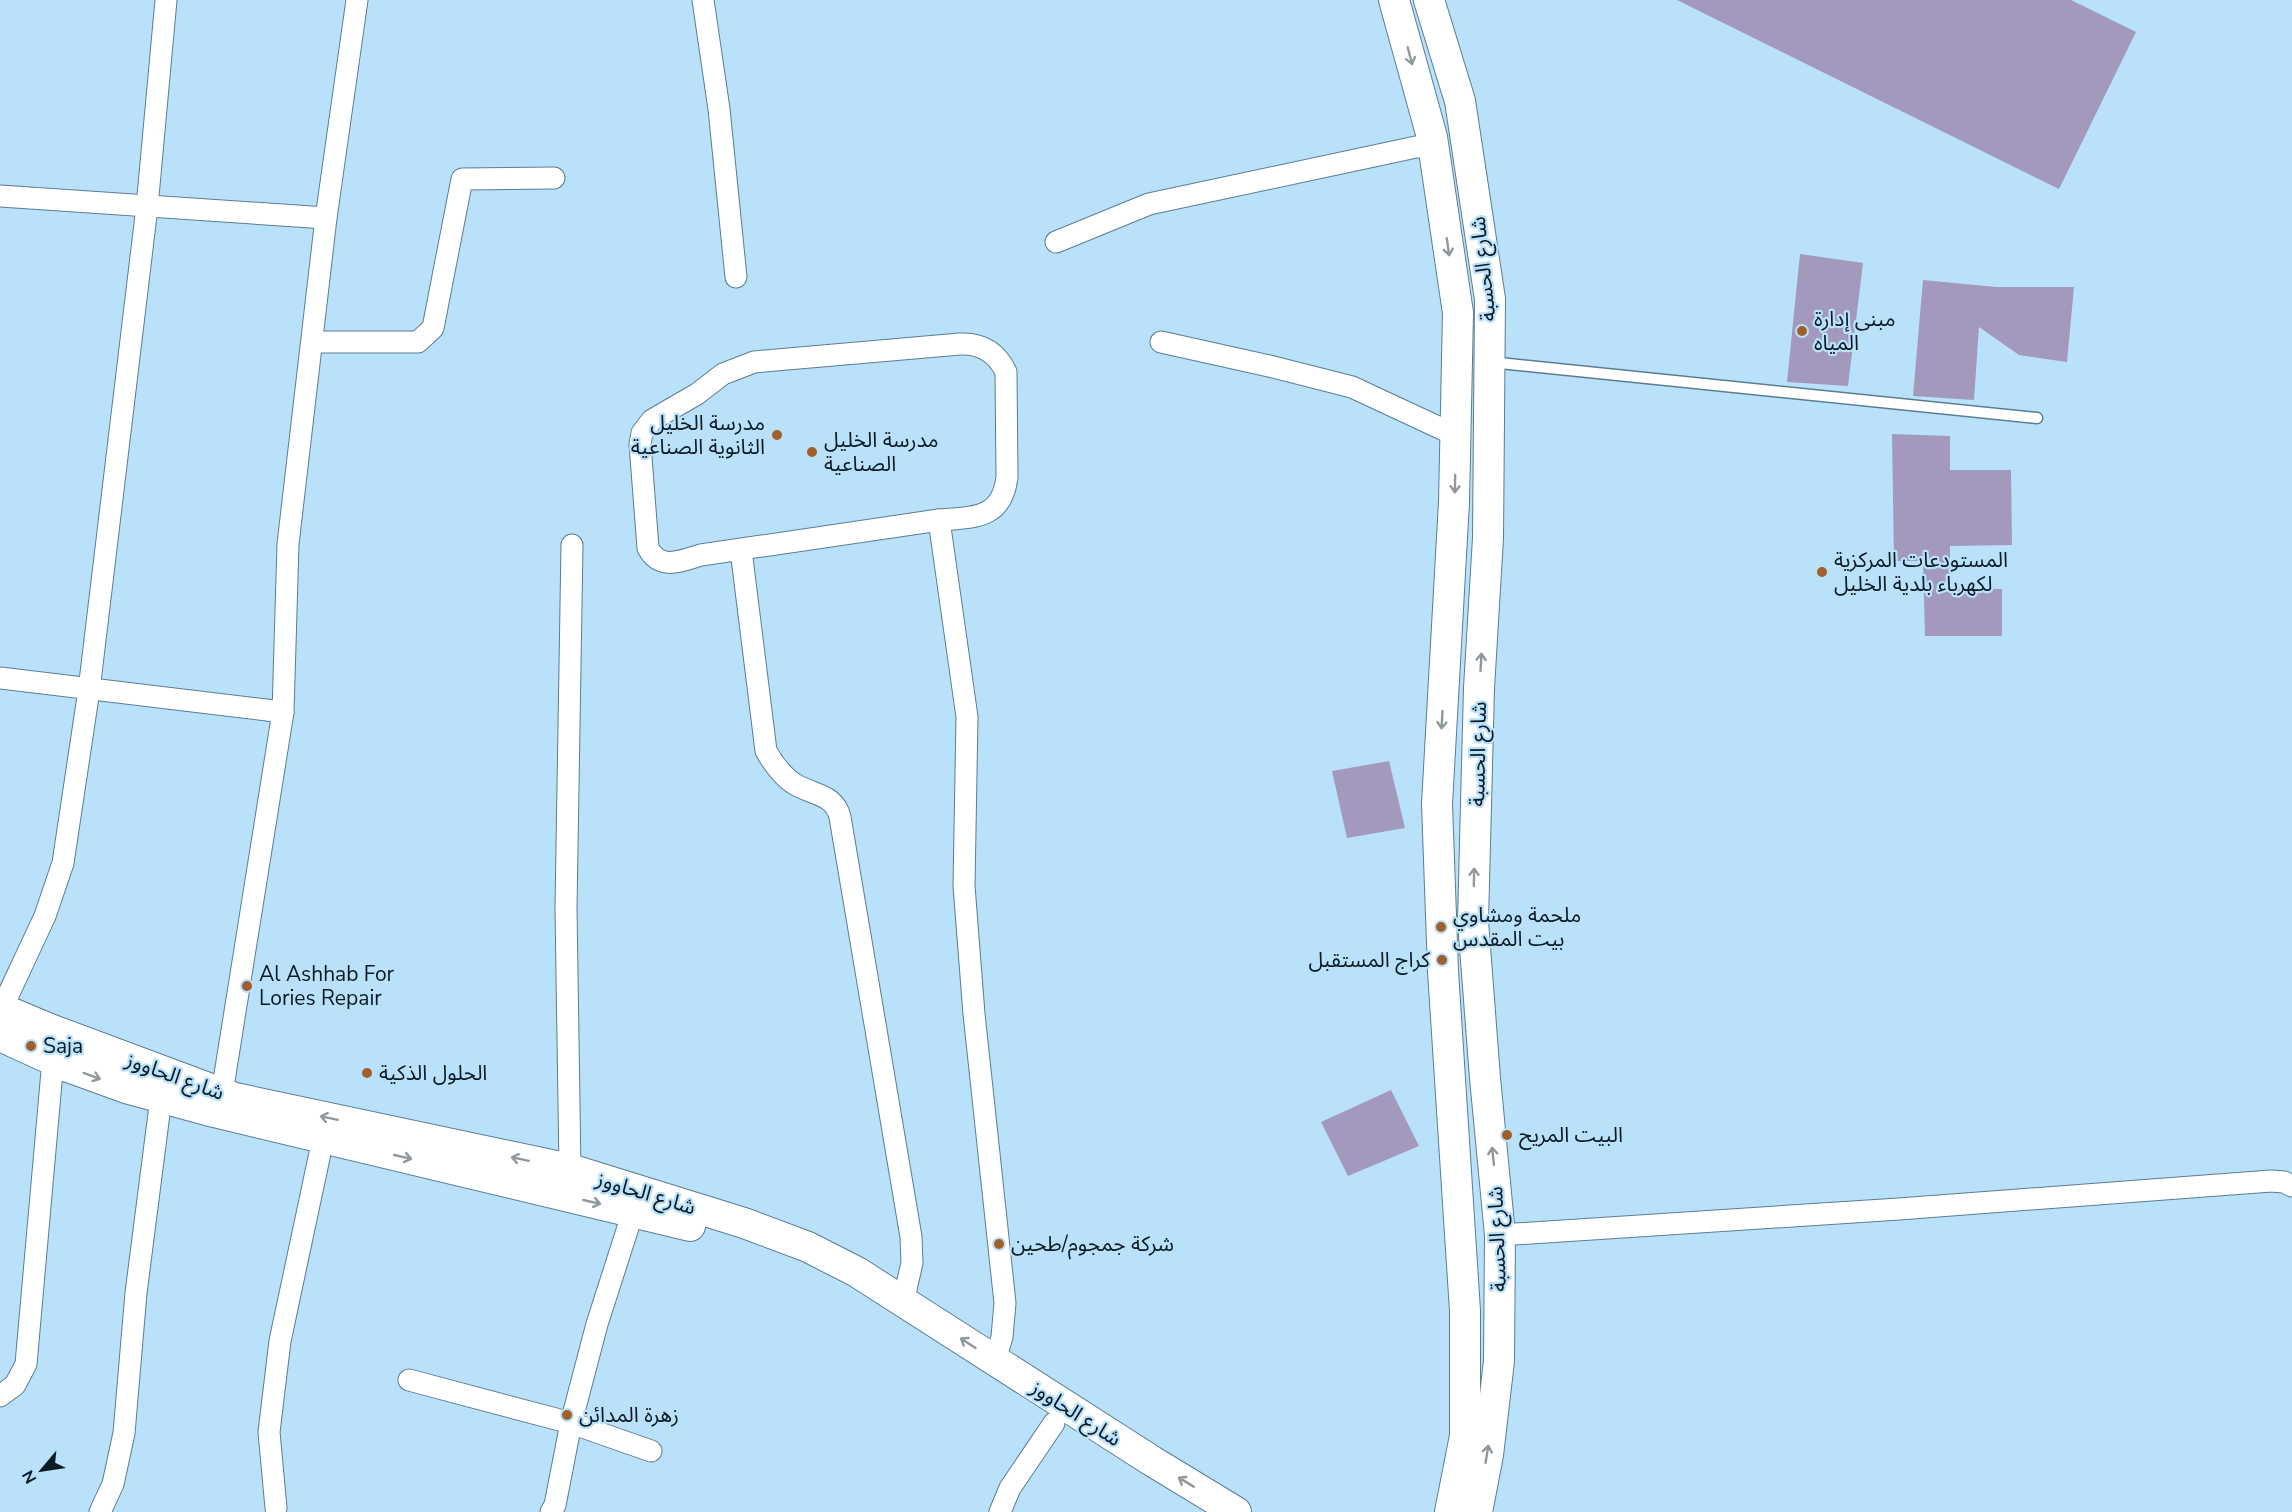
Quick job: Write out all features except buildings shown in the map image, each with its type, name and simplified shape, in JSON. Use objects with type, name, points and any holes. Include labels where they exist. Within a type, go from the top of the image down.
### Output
[{"type":"main road","name":"شارع الحسبة","points":[[1394,0],[1433,147],[1458,313],[1454,502],[1437,804],[1443,971],[1465,1311],[1465,1436],[1450,1512]]},
{"type":"main road","name":"شارع الحسبة","points":[[1429,0],[1460,101],[1490,299],[1488,538],[1479,688],[1473,921],[1500,1235],[1499,1361],[1488,1455],[1477,1512]]},
{"type":"main road","name":"شارع الحاووز","points":[[1,1017],[50,1029],[235,1098],[570,1169],[744,1223],[808,1247],[856,1272],[1236,1512]]},
{"type":"main road","name":"شارع الحاووز","points":[[1,1017],[54,1060],[126,1088],[323,1139],[723,1234],[792,1261],[848,1289],[1054,1423],[1197,1512]]},
{"type":"street","points":[[1,1017],[45,916],[63,863],[89,690],[147,207],[166,0]]},
{"type":"street","points":[[222,1093],[283,712],[288,544],[326,218],[357,0]]},
{"type":"street","points":[[703,0],[719,109],[736,277]]},
{"type":"street","points":[[1056,242],[1149,204],[1416,147],[1433,147]]},
{"type":"street","points":[[313,342],[418,342],[433,328],[462,179],[554,178]]},
{"type":"street","points":[[0,196],[326,218]]},
{"type":"street","points":[[1161,342],[1352,387],[1455,435]]},
{"type":"street","points":[[967,344],[981,346],[993,354],[1006,372],[1007,477],[1004,492],[991,509],[979,516],[741,550],[701,555],[674,563],[662,561],[652,554],[648,548],[640,444],[642,433],[652,420],[697,394],[723,374],[754,362],[967,344]]},
{"type":"street","points":[[939,520],[967,717],[964,886],[974,1014],[1005,1303],[1002,1338],[994,1360]]},
{"type":"street","points":[[570,1169],[567,908],[572,545]]},
{"type":"street","points":[[741,550],[766,751],[782,774],[799,786],[831,801],[840,817],[911,1238],[912,1263],[903,1302]]},
{"type":"street","points":[[0,678],[283,712]]},
{"type":"street","points":[[0,1396],[15,1385],[26,1364],[54,1060]]},
{"type":"street","points":[[100,1512],[113,1484],[124,1434],[136,1293],[161,1098]]},
{"type":"street","points":[[276,1508],[269,1432],[280,1341],[323,1139]]},
{"type":"street","points":[[1500,1235],[1899,1209],[2271,1181],[2284,1182],[2292,1186]]},
{"type":"street","points":[[551,1512],[555,1505],[572,1423],[597,1324],[633,1212]]},
{"type":"street","points":[[409,1380],[572,1423],[651,1451]]},
{"type":"street","points":[[1000,1512],[1010,1488],[1054,1423]]},
{"type":"lane","points":[[1490,362],[2037,418]]},
{"type":"place","name":"مبنى إدارة المياه","points":[[1802,331]]},
{"type":"place","name":"مدرسة الخليل الثانوية الصناعية","points":[[777,435]]},
{"type":"place","name":"مدرسة الخليل الصناعية","points":[[812,452]]},
{"type":"place","name":"المستودعات المركزية لكهرباء بلدية الخليل","points":[[1822,572]]},
{"type":"place","name":"ملحمة ومشاوي بيت المقدس","points":[[1441,927]]},
{"type":"place","name":"كراج المستقبل","points":[[1442,960]]},
{"type":"place","name":"Al Ashhab For Lories Repair","points":[[247,986]]},
{"type":"place","name":"Saja","points":[[31,1046]]},
{"type":"place","name":"الحلول الذكية","points":[[367,1073]]},
{"type":"place","name":"البيت المريح","points":[[1507,1135]]},
{"type":"place","name":"شركة جمجوم/طحين","points":[[999,1244]]},
{"type":"place","name":"زهرة المدائن","points":[[567,1415]]}]
